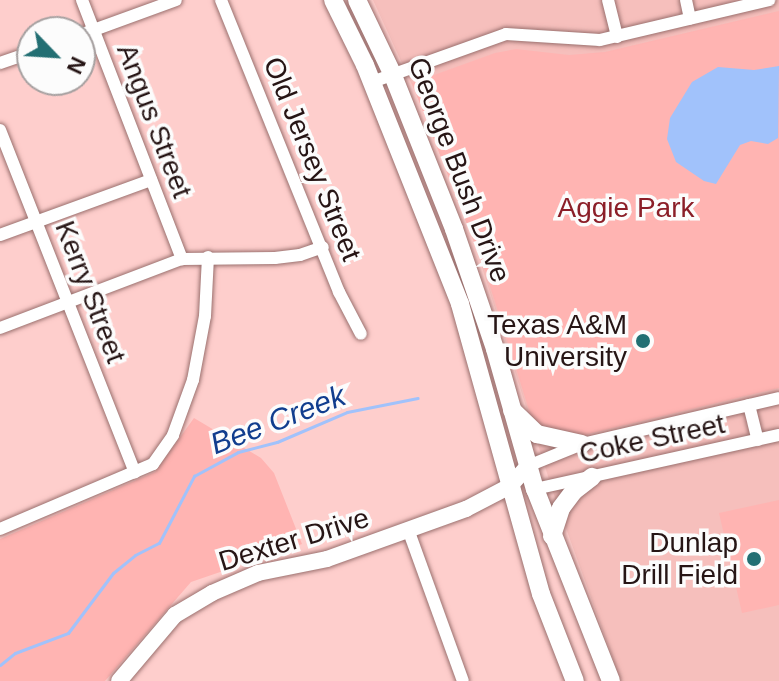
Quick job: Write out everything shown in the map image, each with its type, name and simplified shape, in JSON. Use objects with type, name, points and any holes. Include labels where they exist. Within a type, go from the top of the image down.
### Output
[{"type":"main road","name":"George Bush Drive","points":[[333,0],[372,82],[460,304],[541,594],[575,681]]},
{"type":"main road","name":"George Bush Drive","points":[[357,0],[392,73],[476,289],[535,489],[611,681]]},
{"type":"main road","points":[[512,409],[537,434],[555,441],[582,444]]},
{"type":"main road","points":[[552,536],[561,508],[574,491],[592,477]]},
{"type":"street","points":[[96,29],[176,0]]},
{"type":"street","name":"Old Jersey Street","points":[[221,0],[339,292],[361,334]]},
{"type":"street","points":[[608,0],[617,37]]},
{"type":"street","points":[[686,0],[690,19]]},
{"type":"street","points":[[710,0],[713,14]]},
{"type":"street","points":[[372,82],[506,34],[531,33],[577,41],[617,37],[769,0]]},
{"type":"street","name":"Angus Street","points":[[96,38],[182,259]]},
{"type":"street","name":"Kerry Street","points":[[0,130],[135,472]]},
{"type":"street","points":[[0,235],[151,180]]},
{"type":"street","points":[[0,328],[182,259],[275,258],[300,255],[323,247]]},
{"type":"street","points":[[0,529],[153,464],[184,412],[205,316],[208,257]]},
{"type":"street","points":[[510,486],[528,466],[582,444],[779,398]]},
{"type":"street","points":[[749,405],[758,440]]},
{"type":"street","name":"Coke Street","points":[[535,489],[779,435]]},
{"type":"street","points":[[510,486],[535,489]]},
{"type":"street","name":"Dexter Drive","points":[[119,681],[175,615],[212,593],[258,573],[327,559],[409,532],[466,509],[479,499],[510,486]]},
{"type":"street","points":[[409,532],[463,681]]},
{"type":"shaded area","name":"Aggie Park","points":[[373,0],[779,0],[779,681],[621,681],[553,492],[475,245],[417,96]]},
{"type":"green space","name":"Aggie Park","points":[[779,11],[779,388],[580,436],[535,429],[483,264],[412,83],[495,53],[516,49],[569,55],[605,52]]},
{"type":"green space","points":[[194,418],[261,458],[274,473],[302,544],[191,582],[105,681],[0,681],[0,539],[155,472]]},
{"type":"green space","name":"Dunlap Drill Field","points":[[779,500],[779,605],[742,613],[719,513]]},
{"type":"water","points":[[779,66],[778,138],[768,144],[751,141],[740,145],[716,184],[704,181],[676,162],[667,139],[670,118],[692,82],[718,67],[754,70]]},
{"type":"waterway","name":"Bee Creek","points":[[0,665],[15,653],[68,633],[113,573],[135,555],[159,543],[194,476],[238,452],[277,442],[347,412],[418,398]]},
{"type":"place","name":"Texas A&M University","points":[[643,341]]},
{"type":"place","name":"Dunlap Drill Field","points":[[754,559]]}]
